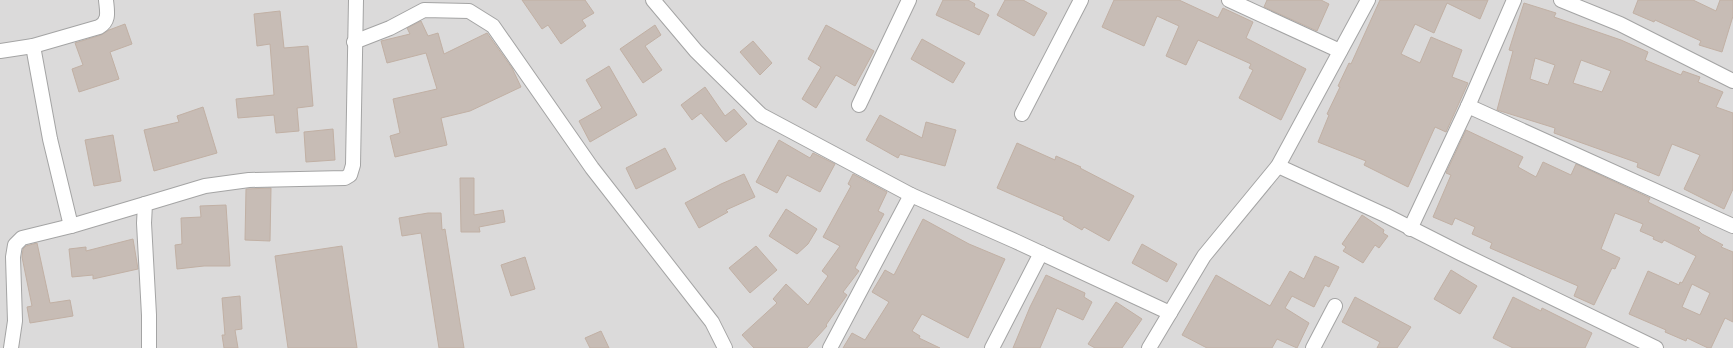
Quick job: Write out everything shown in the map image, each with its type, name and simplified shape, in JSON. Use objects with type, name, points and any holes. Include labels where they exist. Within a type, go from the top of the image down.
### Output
[{"type":"street","points":[[0,51],[33,46],[99,27],[105,24],[107,19],[106,0]]},
{"type":"street","points":[[11,348],[15,321],[13,257],[15,245],[22,238],[70,226],[205,186],[249,180],[345,178],[350,175],[353,165],[354,42],[356,0]]},
{"type":"street","points":[[654,0],[696,51],[761,115],[911,195],[1042,253],[1170,313]]},
{"type":"street","points":[[859,105],[909,0]]},
{"type":"street","points":[[1022,114],[1081,0]]},
{"type":"street","points":[[1228,0],[1340,51]]},
{"type":"street","points":[[1149,348],[1204,256],[1278,166],[1368,0]]},
{"type":"street","points":[[1410,228],[1468,106],[1514,0]]},
{"type":"street","points":[[1560,0],[1620,24],[1733,81]]},
{"type":"street","points":[[354,42],[390,28],[424,10],[469,10],[494,26],[539,94],[592,168],[712,322],[725,348]]},
{"type":"street","points":[[33,46],[50,139],[70,226]]},
{"type":"street","points":[[1468,106],[1733,226]]},
{"type":"street","points":[[1278,166],[1410,228],[1656,348]]},
{"type":"street","points":[[830,348],[911,195]]},
{"type":"street","points":[[145,204],[144,223],[149,308],[149,348]]},
{"type":"street","points":[[992,348],[1042,253]]},
{"type":"street","points":[[1313,348],[1335,306]]},
{"type":"shaded area","points":[[0,0],[1733,0],[1733,348],[0,348]]},
{"type":"building","points":[[522,0],[585,0],[594,13],[582,20],[586,26],[561,44],[548,25],[542,29]]},
{"type":"building","points":[[943,0],[968,0],[975,4],[974,7],[989,15],[979,35],[936,15]]},
{"type":"building","points":[[1005,0],[1023,0],[1047,13],[1034,36],[997,15]]},
{"type":"building","points":[[1114,0],[1179,0],[1218,18],[1223,8],[1253,22],[1246,38],[1306,69],[1281,120],[1239,98],[1253,70],[1249,68],[1251,64],[1198,40],[1186,65],[1166,56],[1179,26],[1157,16],[1144,46],[1102,27]]},
{"type":"building","points":[[1267,0],[1321,0],[1329,4],[1317,31],[1264,7]]},
{"type":"building","points":[[1380,0],[1488,0],[1480,19],[1447,3],[1434,33],[1415,24],[1401,54],[1420,63],[1431,37],[1462,50],[1452,77],[1468,83],[1446,132],[1435,127],[1408,187],[1364,165],[1366,161],[1318,142],[1329,115],[1327,114],[1340,87],[1338,86],[1349,63],[1351,64]]},
{"type":"building","points":[[1638,0],[1693,0],[1716,11],[1720,0],[1733,0],[1733,16],[1722,52],[1699,45],[1701,41],[1655,20],[1654,22],[1633,13]]},
{"type":"building","points":[[1524,3],[1556,13],[1554,17],[1621,40],[1648,52],[1645,60],[1681,75],[1683,71],[1700,77],[1698,82],[1723,92],[1716,107],[1733,113],[1733,189],[1724,209],[1684,189],[1700,155],[1672,144],[1659,176],[1637,167],[1638,163],[1554,133],[1555,128],[1497,110],[1513,51],[1509,50]],"holes":[[[1535,58],[1555,65],[1548,85],[1530,79]],[[1581,60],[1611,71],[1602,92],[1573,83]]]},
{"type":"building","points":[[280,11],[284,48],[308,46],[313,106],[297,108],[299,131],[276,133],[274,115],[238,118],[236,99],[274,95],[270,44],[257,46],[254,14]]},
{"type":"building","points":[[421,21],[428,36],[438,33],[444,54],[487,33],[512,68],[521,87],[470,111],[441,118],[447,145],[395,157],[390,136],[400,133],[393,99],[437,89],[426,53],[387,63],[381,41],[410,34],[407,28]]},
{"type":"building","points":[[125,24],[132,44],[110,52],[119,79],[79,92],[72,69],[83,65],[75,43],[101,35],[109,30]]},
{"type":"building","points":[[655,25],[661,35],[645,46],[662,70],[643,83],[620,49]]},
{"type":"building","points":[[826,25],[874,51],[855,86],[836,75],[816,108],[802,99],[821,67],[808,59]]},
{"type":"building","points":[[922,39],[965,63],[953,83],[911,59]]},
{"type":"building","points":[[753,41],[772,63],[760,75],[740,52]]},
{"type":"building","points":[[609,66],[637,115],[590,142],[579,121],[602,108],[586,80]]},
{"type":"building","points":[[705,87],[725,116],[734,109],[747,124],[726,142],[701,113],[692,120],[681,105]]},
{"type":"building","points":[[203,107],[217,153],[154,171],[144,130],[179,122],[177,116]]},
{"type":"building","points":[[880,115],[922,138],[926,122],[956,130],[945,166],[900,154],[898,158],[866,140]]},
{"type":"building","points":[[333,129],[335,160],[306,162],[304,132]]},
{"type":"building","points":[[1466,130],[1523,157],[1518,167],[1536,177],[1543,162],[1571,175],[1576,164],[1650,198],[1648,202],[1700,228],[1698,230],[1702,234],[1723,245],[1721,247],[1733,252],[1733,322],[1725,318],[1711,348],[1708,348],[1687,338],[1686,341],[1665,332],[1666,330],[1629,314],[1648,271],[1679,285],[1680,282],[1682,283],[1696,256],[1664,240],[1662,243],[1653,239],[1654,237],[1640,231],[1643,224],[1615,213],[1601,249],[1620,258],[1615,269],[1612,268],[1594,305],[1574,296],[1578,286],[1490,248],[1492,243],[1472,234],[1475,227],[1455,218],[1452,225],[1433,217],[1451,175],[1446,173]],"holes":[[[1692,284],[1710,293],[1700,315],[1682,307]]]},
{"type":"building","points":[[113,135],[121,181],[94,186],[85,140]]},
{"type":"building","points":[[779,140],[810,158],[813,153],[835,164],[820,192],[787,175],[777,193],[756,182]]},
{"type":"building","points":[[1017,143],[1055,160],[1056,156],[1081,167],[1080,168],[1134,196],[1109,241],[1084,227],[1082,230],[1063,219],[1064,217],[997,188]]},
{"type":"building","points":[[665,148],[676,169],[636,189],[626,168]]},
{"type":"building","points":[[744,174],[755,197],[726,210],[728,212],[699,228],[685,203]]},
{"type":"building","points":[[853,174],[887,192],[878,211],[884,214],[855,268],[859,271],[843,292],[847,295],[826,325],[827,326],[807,348],[754,348],[742,335],[777,303],[773,299],[786,284],[808,305],[828,276],[822,271],[840,246],[823,237],[851,186],[848,184]]},
{"type":"building","points":[[460,178],[474,178],[474,215],[503,210],[505,222],[479,227],[480,232],[461,232]]},
{"type":"building","points":[[271,188],[270,241],[245,240],[246,189]]},
{"type":"building","points":[[226,205],[230,266],[204,266],[177,269],[175,245],[182,244],[181,218],[201,217],[200,206]]},
{"type":"building","points":[[786,209],[817,229],[808,244],[797,254],[769,236]]},
{"type":"building","points":[[428,213],[441,213],[442,230],[445,229],[464,348],[439,348],[421,233],[402,236],[399,218]]},
{"type":"building","points":[[1362,215],[1384,230],[1383,233],[1388,236],[1379,248],[1375,245],[1363,263],[1343,251],[1346,247],[1342,244]]},
{"type":"building","points":[[923,219],[969,244],[1005,259],[968,338],[922,314],[912,331],[920,336],[919,338],[940,348],[843,348],[852,333],[865,340],[889,302],[872,292],[885,270],[894,275]]},
{"type":"building","points":[[133,239],[138,269],[93,279],[93,275],[72,277],[69,249],[86,247],[86,251]]},
{"type":"building","points":[[37,243],[50,303],[70,300],[73,316],[30,323],[27,307],[32,306],[22,257],[23,249],[26,246]]},
{"type":"building","points":[[1142,244],[1177,264],[1167,282],[1132,263]]},
{"type":"building","points":[[342,246],[357,348],[288,348],[275,256]]},
{"type":"building","points":[[756,246],[777,270],[750,293],[729,268]]},
{"type":"building","points":[[1315,256],[1339,267],[1329,287],[1325,285],[1314,307],[1292,296],[1285,308],[1309,323],[1297,348],[1277,339],[1272,348],[1207,348],[1182,335],[1216,275],[1270,306],[1290,271],[1304,279]]},
{"type":"building","points":[[525,257],[535,289],[511,296],[501,265]]},
{"type":"building","points":[[1451,270],[1477,286],[1460,314],[1434,299]]},
{"type":"building","points":[[1046,275],[1085,293],[1084,297],[1092,302],[1083,320],[1057,308],[1040,348],[1013,348],[1030,307]]},
{"type":"building","points":[[240,296],[242,329],[235,330],[238,348],[224,348],[222,335],[225,335],[222,298]]},
{"type":"building","points":[[1355,297],[1411,327],[1397,348],[1377,348],[1380,342],[1342,322]]},
{"type":"building","points":[[1513,297],[1541,311],[1542,308],[1592,333],[1585,348],[1513,348],[1493,338]]},
{"type":"building","points":[[1116,302],[1142,319],[1122,348],[1095,348],[1088,344]]},
{"type":"building","points":[[601,331],[609,348],[590,348],[585,338]]}]
